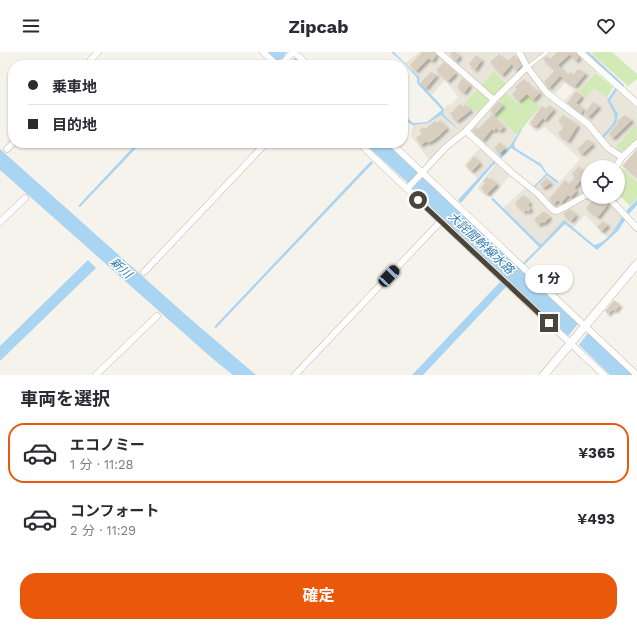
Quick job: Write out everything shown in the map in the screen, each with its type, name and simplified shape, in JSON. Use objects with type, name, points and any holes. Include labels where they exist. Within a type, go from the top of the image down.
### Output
[{"type":"street","points":[[91,60],[98,52]]},
{"type":"street","points":[[263,52],[272,60]]},
{"type":"street","points":[[518,52],[527,67],[547,92],[588,124],[608,148],[622,158],[637,143]]},
{"type":"street","points":[[580,52],[588,56],[617,86],[637,103]]},
{"type":"street","points":[[292,53],[301,60]]},
{"type":"street","points":[[444,54],[494,100]]},
{"type":"street","points":[[407,189],[445,148],[466,131],[527,67]]},
{"type":"street","points":[[466,131],[512,173],[537,193],[553,210],[557,211],[581,198]]},
{"type":"street","points":[[144,272],[261,148]]},
{"type":"street","points":[[364,148],[441,221],[578,334],[637,375]]},
{"type":"street","points":[[396,148],[422,172],[578,334],[604,375]]},
{"type":"street","points":[[0,222],[25,198]]},
{"type":"street","points":[[615,204],[637,228]]},
{"type":"street","points":[[296,375],[441,221]]},
{"type":"street","points":[[544,375],[637,264]]},
{"type":"street","points":[[96,375],[157,316]]},
{"type":"lane","points":[[527,67],[546,52]]},
{"type":"shaded area","points":[[419,52],[588,52],[584,59],[597,72],[579,91],[594,88],[609,99],[616,89],[637,106],[637,145],[624,160],[581,160],[581,204],[617,204],[626,214],[616,231],[608,238],[585,215],[573,228],[565,222],[541,246],[502,209],[525,188],[533,187],[547,174],[559,183],[580,159],[545,127],[537,132],[528,124],[539,107],[518,104],[504,91],[494,71],[466,103],[498,98],[505,106],[517,135],[512,147],[500,159],[513,172],[492,197],[484,195],[477,188],[495,165],[494,164],[477,178],[464,165],[481,147],[466,134],[430,161],[411,136],[413,124],[428,122],[442,113],[448,104],[451,105],[458,97],[445,80],[431,96],[418,82],[418,78],[408,66],[408,61]],"holes":[[[565,83],[574,90],[563,103],[554,95]]]},
{"type":"green space","points":[[593,52],[612,52],[637,74],[637,79],[628,86],[592,54]]},
{"type":"green space","points":[[494,71],[506,84],[479,114],[465,103]]},
{"type":"green space","points":[[596,73],[613,87],[607,98],[594,88],[586,97],[579,91]]},
{"type":"green space","points":[[504,91],[518,104],[528,95],[540,107],[517,135],[496,116],[505,106],[498,98]]},
{"type":"green space","points":[[636,124],[637,140],[625,153],[616,147]]},
{"type":"green space","points":[[625,171],[637,181],[637,199],[630,206],[625,201]]},
{"type":"water","points":[[267,52],[287,52],[284,55],[289,60],[284,60],[282,58],[280,60],[276,60]]},
{"type":"water","points":[[391,52],[394,52],[402,60]]},
{"type":"water","points":[[586,52],[589,52],[624,85],[623,87],[620,85],[610,101],[618,114],[616,124],[604,138],[609,145],[623,153],[622,155],[608,146],[601,137],[614,120],[615,116],[607,100],[618,84]]},
{"type":"water","points":[[408,66],[420,78],[419,82],[444,109],[443,114],[460,131],[441,115],[428,123],[412,125],[408,122],[408,119],[413,123],[427,122],[442,110],[417,83],[417,78]]},
{"type":"water","points":[[521,129],[514,144],[515,148],[541,164],[547,173],[559,182],[557,183],[547,175],[535,187],[533,187],[546,174],[540,166],[511,148],[501,158],[499,156],[511,145]]},
{"type":"water","points":[[132,148],[136,148],[80,207],[78,206]]},
{"type":"water","name":"大詫間幹線水路","points":[[370,148],[391,148],[418,173],[414,177],[419,182],[423,177],[578,324],[568,336],[412,189],[416,184],[411,180],[408,183]]},
{"type":"water","name":"新川","points":[[0,149],[187,316],[256,375],[233,375],[213,359],[0,170]]},
{"type":"water","points":[[371,161],[373,163],[216,328],[214,327]]},
{"type":"water","points":[[494,161],[496,162],[461,203],[458,200]]},
{"type":"water","points":[[493,198],[541,245],[564,220],[594,245],[600,243],[613,232],[628,209],[637,200],[637,205],[628,215],[618,231],[597,250],[565,224],[525,264],[523,263],[539,247],[491,199]]},
{"type":"water","points":[[88,260],[96,268],[0,361],[0,346]]},
{"type":"water","points":[[500,282],[506,287],[423,375],[412,375]]},
{"type":"water","points":[[588,333],[633,375],[610,375],[579,345]]},
{"type":"building","points":[[422,52],[435,52],[436,56],[432,61],[429,58],[416,71],[410,65]]},
{"type":"building","points":[[452,52],[456,52],[460,56],[456,61],[450,55]]},
{"type":"building","points":[[557,52],[576,52],[579,57],[576,61],[570,54],[558,65],[568,75],[570,72],[574,74],[578,69],[586,73],[575,86],[560,76],[549,88],[544,82],[555,70],[543,59],[547,56],[550,59]]},
{"type":"building","points":[[499,54],[507,61],[515,55],[521,66],[516,71],[512,64],[502,75],[490,62]]},
{"type":"building","points":[[476,55],[482,60],[475,70],[469,64]]},
{"type":"building","points":[[444,62],[456,73],[448,81],[436,70]]},
{"type":"building","points":[[431,72],[437,75],[426,88],[420,83]]},
{"type":"building","points":[[462,78],[470,85],[464,93],[457,87]]},
{"type":"building","points":[[524,79],[534,90],[536,89],[540,93],[533,100],[527,94],[519,101],[512,94],[517,89],[515,87]]},
{"type":"building","points":[[576,91],[582,96],[576,103],[584,109],[581,113],[567,103]]},
{"type":"building","points":[[499,101],[503,105],[494,115],[490,111]]},
{"type":"building","points":[[593,102],[599,106],[589,117],[584,113]]},
{"type":"building","points":[[460,104],[463,107],[465,104],[471,110],[457,121],[450,114]]},
{"type":"building","points":[[549,105],[554,109],[545,120],[543,118],[536,126],[530,123],[542,106],[546,109]]},
{"type":"building","points":[[492,115],[504,127],[500,131],[496,128],[494,131],[492,129],[483,140],[472,131],[476,127],[478,129]]},
{"type":"building","points":[[563,115],[578,125],[568,141],[558,134],[564,126],[558,121]]},
{"type":"building","points":[[625,115],[632,120],[613,138],[609,134],[618,123],[617,121]]},
{"type":"building","points":[[440,120],[447,128],[435,139],[428,143],[427,141],[421,145],[416,138],[422,134],[419,130],[424,127],[425,129],[435,121],[437,123]]},
{"type":"building","points":[[588,139],[593,144],[582,154],[577,149]]},
{"type":"building","points":[[500,142],[505,148],[500,153],[494,148]]},
{"type":"building","points":[[637,149],[637,178],[625,168],[625,163]]},
{"type":"building","points":[[474,156],[480,163],[472,171],[466,166]]},
{"type":"building","points":[[579,166],[581,168],[581,182],[580,181],[574,188],[577,190],[571,197],[568,195],[561,203],[558,200],[554,204],[549,199],[565,180],[569,184],[575,177],[572,174]]},
{"type":"building","points":[[487,177],[489,179],[491,178],[497,184],[487,194],[481,188],[485,183],[483,181]]},
{"type":"building","points":[[546,178],[551,183],[543,188],[540,184]]},
{"type":"building","points":[[523,195],[530,202],[528,205],[531,208],[528,212],[526,210],[524,212],[515,203]]},
{"type":"building","points":[[589,204],[608,204],[598,217],[586,208]]},
{"type":"building","points":[[570,209],[576,215],[571,221],[563,214]]},
{"type":"building","points":[[544,211],[550,217],[544,223],[542,222],[539,225],[534,219]]},
{"type":"building","points":[[603,221],[608,225],[602,231],[597,227]]},
{"type":"building","points":[[614,300],[620,305],[615,311],[613,309],[608,314],[605,311]]},
{"type":"route","points":[[418,200],[549,323]]}]
